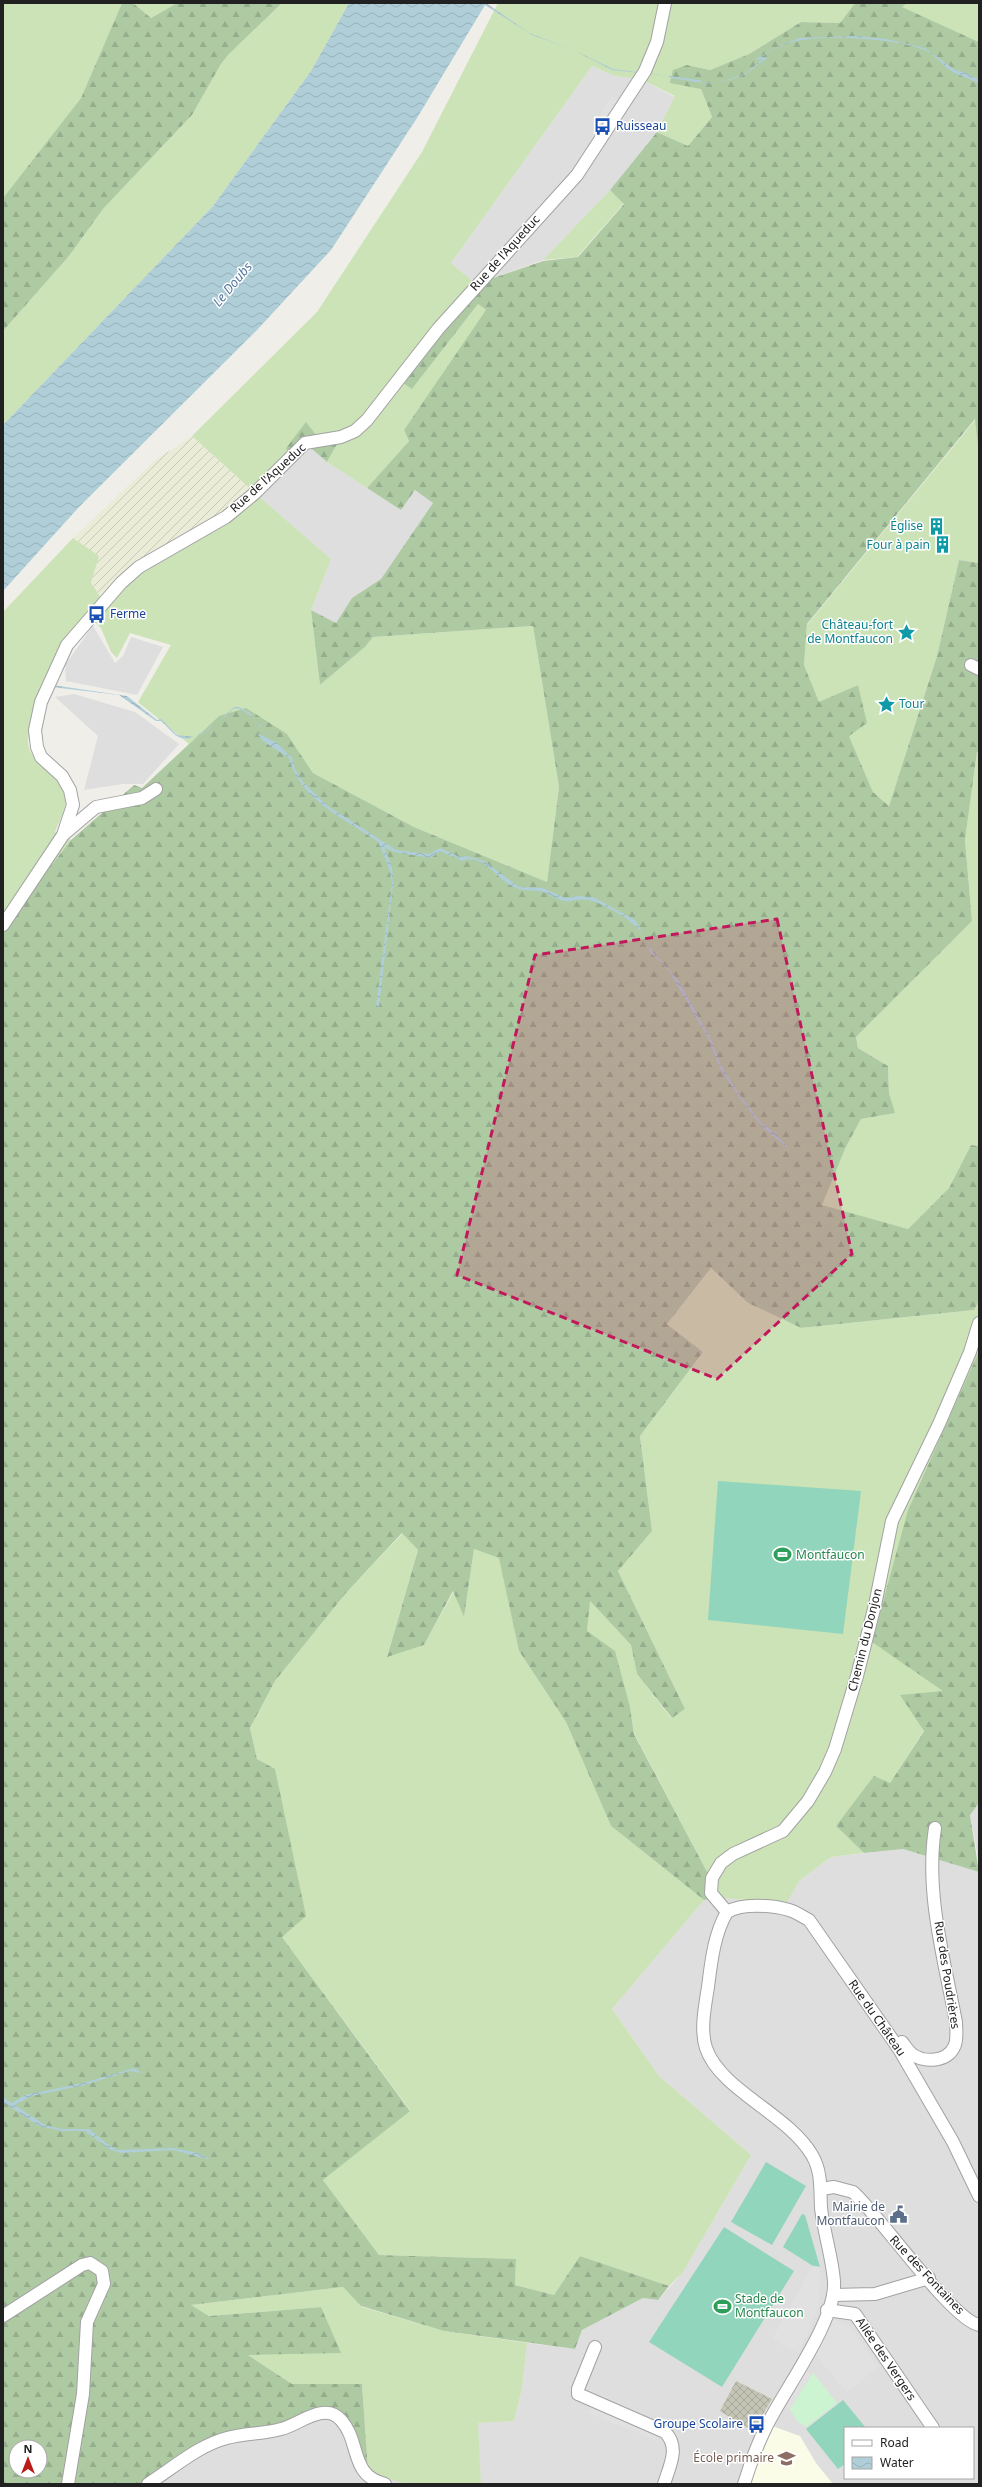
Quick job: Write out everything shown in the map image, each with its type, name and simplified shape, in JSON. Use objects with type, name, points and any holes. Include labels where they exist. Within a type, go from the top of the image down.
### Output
[{"type":"street","name":"Rue de l'Aqueduc","points":[[3,925],[48,861],[63,835],[73,804],[70,790],[62,776],[41,757],[36,747],[35,730],[41,702],[67,644],[121,583],[139,568],[226,517],[255,494],[305,443],[341,437],[355,431],[368,420],[443,323],[576,175],[643,74],[657,42],[665,3]]},
{"type":"street","points":[[63,835],[96,807],[142,798],[156,789]]},
{"type":"street","name":"Chemin du Donjon","points":[[727,1912],[711,1893],[712,1878],[721,1863],[733,1854],[783,1831],[808,1801],[836,1748],[858,1676],[875,1605],[892,1521],[942,1417],[970,1352],[979,1322]]},
{"type":"street","name":"Rue des Poudrières","points":[[864,1999],[873,2002],[911,2053],[921,2059],[945,2058],[954,2049],[957,2040],[956,2022],[933,1886],[930,1856],[934,1828]]},
{"type":"street","name":"Rue du Château","points":[[727,1912],[733,1909],[753,1906],[789,1910],[809,1920],[915,2075],[953,2142],[979,2196]]},
{"type":"street","points":[[727,1912],[712,1955],[704,2008],[704,2038],[706,2049],[714,2063],[728,2080],[774,2114],[812,2154],[818,2168],[822,2209],[834,2282],[833,2295],[814,2344],[766,2426],[749,2467],[744,2484]]},
{"type":"street","name":"Rue des Fontaines","points":[[821,2189],[834,2187],[853,2192],[964,2316],[979,2325]]},
{"type":"street","points":[[3,2316],[82,2265],[90,2262],[102,2271],[104,2284],[88,2322],[83,2394],[68,2484]]},
{"type":"street","points":[[833,2295],[875,2294],[929,2278]]},
{"type":"street","name":"Allée des Vergers","points":[[827,2310],[855,2314],[932,2427]]},
{"type":"street","points":[[595,2347],[578,2389],[578,2394],[665,2432],[672,2440],[674,2450],[664,2484]]},
{"type":"street","points":[[148,2484],[208,2445],[226,2438],[281,2429],[320,2413],[332,2414],[341,2420],[349,2434],[362,2471],[369,2478],[385,2484]]},
{"type":"street","points":[[739,2484],[749,2467]]},
{"type":"highlighted area","points":[[777,919],[852,1254],[717,1379],[457,1275],[535,955]]},
{"type":"shaded area","points":[[592,66],[615,76],[640,79],[675,97],[657,132],[610,190],[543,260],[476,284],[451,263]]},
{"type":"shaded area","points":[[612,97],[620,101],[603,127],[596,122]]},
{"type":"shaded area","points":[[192,436],[255,493],[104,602],[91,583],[99,556],[73,538],[154,461]]},
{"type":"shaded area","points":[[305,443],[327,462],[401,510],[415,490],[434,502],[381,579],[352,598],[336,623],[311,610],[331,559],[255,493]]},
{"type":"shaded area","points":[[93,626],[115,663],[123,656],[131,637],[163,647],[137,695],[66,681],[65,665]]},
{"type":"shaded area","points":[[74,694],[135,712],[179,744],[143,784],[123,784],[84,790],[98,736],[55,697]]},
{"type":"shaded area","points":[[979,1803],[979,1863],[970,1815]]},
{"type":"shaded area","points":[[903,1849],[979,1872],[979,2484],[481,2484],[477,2423],[514,2421],[522,2389],[527,2343],[575,2349],[582,2330],[643,2298],[658,2300],[683,2272],[751,2155],[659,2076],[612,2009],[704,1900],[721,1898],[787,1903],[799,1881],[831,1857]]},
{"type":"shaded area","points":[[813,2266],[820,2267],[819,2306],[799,2353],[772,2339]]},
{"type":"shaded area","points":[[829,2318],[849,2325],[878,2367],[847,2393],[814,2353]]},
{"type":"shaded area","points":[[804,2370],[811,2374],[790,2409],[782,2405]]},
{"type":"shaded area","points":[[736,2381],[772,2399],[753,2431],[720,2411]]},
{"type":"shaded area","points":[[591,2406],[658,2432],[655,2440],[588,2413]]},
{"type":"shaded area","points":[[338,2412],[403,2483],[414,2484],[140,2484],[219,2437]]},
{"type":"shaded area","name":"École primaire","points":[[772,2426],[800,2436],[816,2463],[833,2484],[750,2483]]},
{"type":"green space","points":[[3,3],[122,3],[81,98],[3,198]]},
{"type":"green space","points":[[122,3],[133,3],[151,18],[177,3],[282,3],[229,54],[221,64],[192,115],[103,209],[69,256],[3,331],[3,198],[81,98]]},
{"type":"green space","points":[[133,3],[177,3],[151,18]]},
{"type":"green space","points":[[282,3],[349,3],[311,71],[213,206],[3,425],[3,331],[69,256],[103,209],[192,115],[221,64],[229,54]]},
{"type":"green space","points":[[498,3],[855,3],[840,23],[801,22],[749,54],[710,70],[687,65],[701,89],[712,117],[688,146],[657,132],[675,96],[640,79],[615,76],[592,66],[451,263],[476,284],[412,389],[478,304],[487,311],[404,430],[409,441],[367,488],[327,462],[341,437],[319,439],[290,457],[255,493],[192,436],[317,312],[422,152]]},
{"type":"green space","points":[[855,3],[907,3],[902,7],[979,42],[979,454],[975,419],[807,624],[804,665],[819,702],[858,685],[867,723],[849,736],[873,792],[889,806],[937,656],[959,560],[979,563],[979,752],[977,752],[965,840],[972,921],[856,1037],[858,1048],[888,1066],[889,1093],[895,1113],[861,1119],[845,1149],[822,1205],[908,1229],[949,1188],[971,1145],[979,1146],[979,1301],[974,1310],[801,1328],[748,1303],[711,1268],[667,1324],[703,1352],[640,1436],[652,1531],[618,1571],[685,1709],[672,1718],[637,1674],[631,1645],[590,1601],[587,1631],[615,1651],[630,1707],[634,1734],[721,1898],[704,1900],[611,1826],[566,1722],[519,1651],[499,1558],[474,1549],[464,1617],[453,1591],[424,1645],[387,1657],[418,1550],[402,1533],[346,1593],[275,1681],[250,1728],[257,1759],[275,1769],[306,1916],[282,1937],[410,2111],[323,2180],[379,2255],[516,2259],[515,2285],[554,2295],[580,2256],[669,2286],[658,2300],[643,2298],[582,2330],[575,2349],[444,2331],[361,2306],[343,2287],[191,2305],[209,2316],[321,2307],[341,2353],[248,2355],[292,2384],[362,2384],[368,2471],[338,2412],[219,2437],[140,2484],[3,2484],[3,928],[71,840],[134,785],[142,788],[219,716],[246,708],[287,734],[313,773],[414,827],[547,882],[559,787],[533,626],[373,637],[365,647],[320,685],[311,610],[336,623],[352,598],[381,579],[433,503],[415,490],[401,510],[367,488],[409,441],[404,430],[486,310],[478,304],[412,389],[399,380],[476,284],[543,261],[578,257],[624,204],[610,190],[657,132],[688,146],[712,117],[701,89],[670,83],[673,70],[687,65],[710,70],[749,54],[801,22],[840,23]]},
{"type":"green space","points":[[907,3],[979,3],[979,42],[901,7]]},
{"type":"green space","points":[[610,190],[624,203],[577,257],[543,260]]},
{"type":"green space","points":[[976,419],[979,454],[979,563],[959,560],[937,656],[889,806],[873,792],[849,736],[858,685],[819,703],[804,665],[807,625]]},
{"type":"green space","points":[[306,422],[319,439],[341,437],[327,462],[305,443],[290,457],[286,448]]},
{"type":"green space","points":[[255,493],[331,559],[311,610],[320,685],[365,647],[373,637],[533,626],[559,787],[547,882],[414,827],[313,773],[287,734],[219,716],[189,744],[138,702],[171,645],[130,633],[117,658],[111,652],[101,628],[88,615],[59,653],[44,679],[38,693],[28,741],[30,751],[63,788],[66,796],[65,806],[55,832],[71,840],[3,933],[3,612],[73,538],[99,556],[91,583],[104,602],[121,583]]},
{"type":"green space","points":[[977,752],[979,752],[979,1146],[971,1145],[949,1188],[908,1229],[821,1206],[845,1149],[861,1119],[894,1113],[889,1093],[888,1066],[858,1048],[856,1037],[972,921],[965,840]]},
{"type":"green space","points":[[711,1268],[748,1303],[801,1328],[974,1310],[979,1301],[978,1355],[908,1510],[944,1691],[924,1730],[890,1783],[836,1826],[864,1853],[831,1857],[799,1881],[787,1903],[721,1898],[634,1733],[630,1707],[587,1631],[589,1600],[631,1645],[637,1674],[671,1718],[685,1709],[618,1571],[652,1531],[640,1436],[703,1352],[667,1324]]},
{"type":"green space","points":[[979,1351],[979,1803],[970,1815],[979,1872],[903,1849],[864,1853],[836,1826],[874,1776],[890,1783],[924,1731],[900,1695],[943,1691],[872,1642],[908,1510]]},
{"type":"green space","name":"Montfaucon","points":[[718,1481],[861,1491],[843,1634],[708,1620]]},
{"type":"green space","points":[[403,1533],[418,1550],[387,1656],[424,1645],[454,1591],[464,1616],[474,1549],[500,1558],[519,1651],[566,1722],[611,1826],[704,1900],[612,2009],[659,2076],[751,2155],[683,2272],[669,2286],[580,2256],[554,2295],[515,2285],[516,2259],[379,2255],[323,2180],[410,2110],[282,1937],[285,1825],[275,1770],[257,1759],[250,1728],[275,1681],[346,1593]]},
{"type":"green space","points":[[766,2162],[806,2186],[772,2245],[731,2222]]},
{"type":"green space","points":[[802,2214],[805,2215],[820,2267],[813,2266],[783,2247]]},
{"type":"green space","name":"Stade de Montfaucon","points":[[724,2227],[794,2271],[722,2387],[649,2342]]},
{"type":"green space","points":[[343,2287],[362,2307],[444,2331],[527,2343],[522,2389],[514,2421],[478,2423],[481,2484],[403,2483],[368,2472],[362,2384],[292,2384],[248,2355],[321,2307],[209,2316],[190,2305]]},
{"type":"green space","points":[[813,2373],[837,2403],[806,2427],[797,2421],[790,2409]]},
{"type":"green space","points":[[843,2400],[865,2427],[844,2427],[844,2465],[838,2469],[806,2429]]},
{"type":"water","name":"Le Doubs","points":[[349,3],[486,3],[529,33],[571,49],[532,35],[485,5],[417,118],[331,250],[257,330],[79,507],[3,591],[3,425],[213,206],[311,71]]},
{"type":"water","points":[[856,36],[886,39],[925,48],[955,70],[964,72],[979,80],[979,84],[954,73],[930,53],[922,49],[892,42],[854,38],[816,39],[783,45],[761,57],[768,58],[745,74],[725,81],[716,82],[730,79],[745,73],[763,59],[754,60],[781,45],[800,38]]},
{"type":"water","points":[[571,49],[613,69],[700,80],[702,82],[671,78],[668,76],[612,70]]},
{"type":"water","points":[[52,685],[127,696],[157,720],[161,719],[177,735],[194,737],[184,738],[177,736],[161,721],[156,721],[119,695],[52,687]]},
{"type":"water","points":[[234,707],[239,707],[250,713],[254,720],[246,712],[235,708],[216,724]]},
{"type":"water","points":[[216,724],[208,730],[197,736]]},
{"type":"water","points":[[257,733],[277,743],[292,758],[295,769],[303,782],[328,806],[396,850],[429,854],[440,848],[460,857],[467,856],[484,861],[519,887],[543,888],[565,898],[578,896],[593,897],[635,920],[643,934],[637,927],[618,913],[589,900],[568,901],[557,899],[546,893],[538,891],[516,888],[477,860],[469,859],[461,861],[440,851],[431,858],[394,852],[384,847],[392,867],[393,885],[379,1007],[376,1006],[392,883],[388,865],[378,842],[325,807],[313,797],[303,786],[295,773],[289,758],[263,741]]},
{"type":"water","points":[[648,943],[653,952],[678,980],[712,1041],[720,1064],[739,1094],[762,1124],[775,1133],[790,1150],[761,1126],[739,1097],[720,1069],[708,1038],[669,971],[649,951]]},
{"type":"water","points":[[134,2068],[142,2073],[129,2071],[85,2085],[32,2096],[15,2105],[45,2125],[62,2129],[89,2129],[117,2150],[173,2148],[198,2153],[211,2160],[173,2150],[120,2153],[109,2149],[85,2131],[62,2131],[39,2126],[3,2102],[3,2097],[12,2103],[25,2095],[83,2083]]},
{"type":"place","name":"Ruisseau","points":[[603,126]]},
{"type":"place","name":"Église","points":[[936,526]]},
{"type":"place","name":"Four à pain","points":[[943,545]]},
{"type":"place","name":"Ferme","points":[[97,614]]},
{"type":"place","name":"Château-fort de Montfaucon","points":[[906,632]]},
{"type":"place","name":"Tour","points":[[886,704]]},
{"type":"place","name":"Montfaucon","points":[[783,1555]]},
{"type":"place","name":"Mairie de Montfaucon","points":[[898,2214]]},
{"type":"place","name":"Stade de Montfaucon","points":[[722,2306]]},
{"type":"place","name":"Groupe Scolaire","points":[[756,2424]]},
{"type":"place","name":"École primaire","points":[[787,2458]]}]
